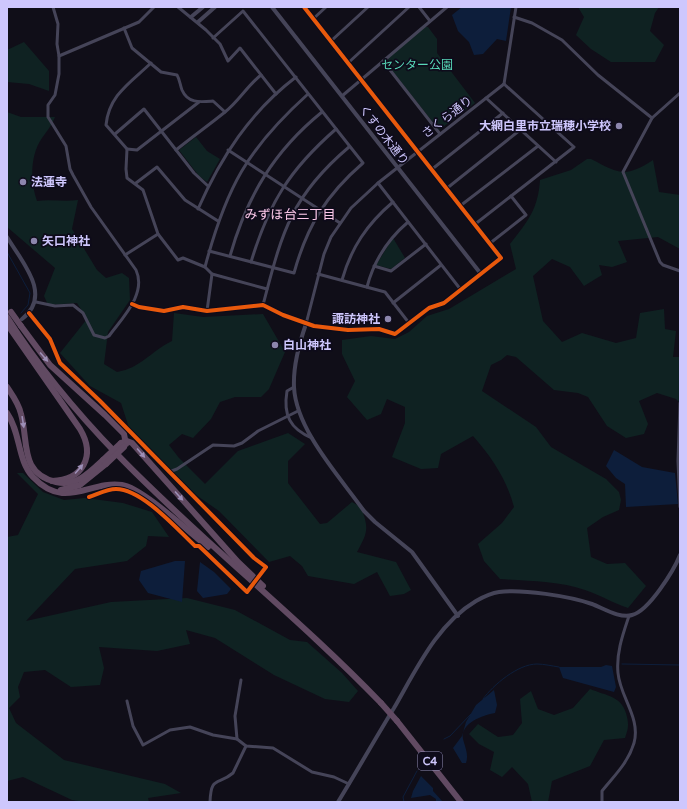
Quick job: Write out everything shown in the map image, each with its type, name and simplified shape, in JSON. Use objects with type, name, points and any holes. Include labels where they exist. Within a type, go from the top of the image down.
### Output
[{"type":"highway","points":[[8,312],[21,326],[50,365],[106,415],[124,434],[124,444],[80,485],[64,490],[51,489]]},
{"type":"highway","name":"C4","points":[[8,312],[38,361],[111,448],[172,509],[308,631],[381,703],[461,802]]},
{"type":"highway","points":[[7,324],[80,429],[86,440],[86,457],[82,468],[68,479],[52,481]]},
{"type":"highway","name":"C4","points":[[7,324],[61,395],[94,434],[144,486],[220,556],[336,658]]},
{"type":"highway","points":[[7,387],[20,409],[29,461],[41,476],[63,484],[75,482],[85,477],[105,462]]},
{"type":"highway","points":[[7,413],[16,430],[23,459],[29,472],[39,482],[51,489],[72,494],[107,485],[123,485],[146,497],[220,556]]},
{"type":"highway","points":[[124,444],[135,445],[238,562],[308,631]]},
{"type":"street","points":[[36,302],[55,306],[73,305],[83,313],[94,335],[105,338],[109,336],[132,304],[139,277],[91,207],[68,164],[66,146],[46,112],[48,105],[57,89],[60,56],[56,44],[58,24],[53,7]]},
{"type":"street","points":[[60,56],[142,20],[154,7]]},
{"type":"street","points":[[178,7],[198,22],[220,44],[228,60],[240,48],[276,94]]},
{"type":"street","points":[[191,17],[203,7]]},
{"type":"street","points":[[198,22],[215,7]]},
{"type":"street","name":"くすの木通り","points":[[272,7],[481,274]]},
{"type":"street","points":[[132,304],[139,307],[164,311],[183,307],[207,311],[263,305],[306,324],[348,330],[379,329],[395,334],[429,308],[444,303],[501,258],[304,7]]},
{"type":"street","points":[[313,19],[326,7]]},
{"type":"street","points":[[331,41],[368,7]]},
{"type":"street","points":[[348,63],[409,7]]},
{"type":"street","points":[[419,7],[430,21]]},
{"type":"street","points":[[342,96],[446,7]]},
{"type":"street","points":[[474,225],[574,147],[504,84],[516,7]]},
{"type":"street","points":[[209,251],[294,273],[300,250],[320,210],[344,179],[362,163],[243,11],[213,38]]},
{"type":"street","points":[[514,17],[532,23],[562,40],[598,75],[652,118]]},
{"type":"street","points":[[124,28],[132,48],[161,72],[177,75],[182,91],[187,98],[199,102],[213,101],[225,112]]},
{"type":"street","points":[[383,61],[440,134]]},
{"type":"street","points":[[151,63],[113,99],[107,113],[106,125],[127,150],[127,178],[136,183],[143,190],[158,234],[178,260],[183,258],[205,267],[212,274],[267,289]]},
{"type":"street","points":[[176,150],[225,112],[250,84],[261,75]]},
{"type":"street","points":[[198,209],[208,186],[228,150],[254,116],[296,77]]},
{"type":"street","name":"さくら通り","points":[[306,324],[318,274],[331,237],[363,194],[504,84]]},
{"type":"street","points":[[680,93],[652,118],[623,172],[660,262],[663,265],[680,271]]},
{"type":"street","points":[[205,267],[218,221],[231,189],[246,162],[267,134],[308,94]]},
{"type":"street","points":[[486,98],[556,162]]},
{"type":"street","points":[[127,150],[137,150],[199,102]]},
{"type":"street","points":[[115,134],[144,109],[197,178],[208,186]]},
{"type":"street","points":[[230,256],[243,214],[265,174],[298,133],[322,112]]},
{"type":"street","points":[[431,170],[503,114]]},
{"type":"street","points":[[251,262],[264,221],[283,186],[310,152],[336,129]]},
{"type":"street","points":[[446,188],[520,130]]},
{"type":"street","points":[[460,206],[538,146]]},
{"type":"street","points":[[263,305],[287,223],[301,198],[329,164],[349,147]]},
{"type":"street","points":[[228,150],[340,223]]},
{"type":"street","points":[[136,183],[157,166],[179,195],[218,221]]},
{"type":"street","points":[[378,182],[461,290]]},
{"type":"street","points":[[489,244],[526,215],[511,196]]},
{"type":"street","points":[[342,280],[352,252],[364,231],[393,202]]},
{"type":"street","points":[[367,287],[374,266],[385,245],[408,222]]},
{"type":"street","points":[[125,255],[158,234]]},
{"type":"street","points":[[7,237],[32,280],[37,295],[36,302],[29,313],[22,319]]},
{"type":"street","points":[[374,266],[391,271],[426,244]]},
{"type":"street","points":[[393,303],[442,265]]},
{"type":"street","points":[[207,311],[212,274]]},
{"type":"street","points":[[318,274],[385,292],[409,323]]},
{"type":"street","points":[[29,313],[50,339],[60,363],[100,401],[254,558],[266,567]]},
{"type":"street","points":[[306,324],[295,366],[294,387],[298,411],[312,438],[364,511],[375,522],[412,552],[421,562],[458,616]]},
{"type":"street","points":[[294,387],[288,391],[286,416],[302,434],[312,438]]},
{"type":"street","points":[[680,403],[678,461],[680,507]]},
{"type":"street","points":[[169,472],[177,469],[213,446],[234,446],[242,443],[258,431],[298,411]]},
{"type":"street","points":[[89,496],[116,489],[126,491],[140,498],[195,546],[200,546],[247,592]]},
{"type":"street","points":[[338,802],[424,656],[437,638],[475,601],[486,595],[497,592],[515,592],[569,599],[629,616],[642,611],[677,564],[680,555]]},
{"type":"street","points":[[602,802],[602,791],[619,773],[633,747],[635,737],[635,723],[618,672],[620,646],[629,616]]},
{"type":"street","points":[[237,739],[235,716],[241,680]]},
{"type":"street","points":[[127,701],[133,726],[143,745],[170,730],[184,726],[237,739],[246,746],[272,748],[312,772],[334,777],[349,784]]},
{"type":"street","points":[[210,802],[211,787],[217,780],[233,773],[246,746]]},
{"type":"green space","points":[[578,7],[659,7],[655,13],[650,31],[664,45],[655,62],[611,62],[591,49],[576,35],[584,17]]},
{"type":"green space","name":"センター公園","points":[[425,27],[428,27],[437,39],[437,53],[475,103],[439,130],[386,63],[386,60]]},
{"type":"green space","points":[[24,42],[49,71],[49,91],[29,84],[7,82],[7,50]]},
{"type":"green space","points":[[7,112],[21,117],[55,117],[38,145],[33,160],[32,177],[37,201],[78,200],[72,229],[97,270],[106,278],[122,273],[129,278],[130,300],[108,332],[104,364],[117,372],[125,370],[133,367],[172,341],[174,313],[203,317],[263,314],[285,352],[269,389],[261,397],[235,397],[220,402],[211,419],[193,438],[182,434],[169,445],[179,458],[205,484],[238,451],[288,433],[305,444],[288,461],[288,483],[320,524],[327,523],[352,502],[361,507],[366,530],[357,552],[396,562],[411,590],[404,594],[390,596],[377,572],[354,584],[308,576],[302,566],[290,556],[269,562],[219,511],[196,495],[130,431],[121,403],[90,386],[60,353],[87,319],[77,303],[48,305],[44,296],[55,268],[7,227]]},
{"type":"green space","points":[[196,137],[207,151],[220,159],[207,182],[199,176],[179,150]]},
{"type":"green space","points":[[587,159],[591,159],[616,171],[622,172],[636,170],[653,160],[659,192],[680,195],[680,249],[658,237],[618,241],[627,262],[612,267],[599,265],[602,275],[584,286],[570,267],[552,259],[533,276],[543,321],[562,342],[582,333],[616,343],[636,338],[640,313],[664,309],[665,329],[676,331],[673,357],[680,357],[680,403],[676,399],[657,393],[639,401],[648,424],[644,434],[626,438],[607,426],[588,397],[578,393],[554,390],[516,357],[507,355],[491,365],[482,391],[536,427],[551,447],[606,479],[619,492],[621,500],[619,510],[603,517],[587,528],[591,557],[607,564],[625,563],[646,586],[628,608],[591,592],[575,587],[543,582],[500,579],[484,561],[478,544],[502,523],[514,507],[503,478],[492,460],[473,436],[441,454],[438,468],[421,469],[392,457],[405,423],[405,407],[387,399],[381,414],[367,420],[347,397],[355,381],[342,354],[342,340],[371,336],[395,339],[409,332],[427,316],[449,309],[516,269],[510,244],[531,215],[537,200],[540,180],[571,170]]},
{"type":"green space","points":[[393,238],[405,258],[391,269],[376,265]]},
{"type":"green space","points":[[17,473],[23,473],[43,492],[64,500],[85,498],[123,503],[152,512],[169,537],[148,536],[146,546],[127,561],[75,569],[26,621],[111,602],[187,598],[235,610],[290,640],[307,642],[342,673],[358,691],[349,702],[325,699],[274,675],[215,638],[186,630],[190,644],[157,651],[99,647],[104,668],[100,685],[71,687],[45,670],[24,672],[18,687],[20,697],[9,708],[16,723],[64,760],[165,784],[181,793],[148,798],[149,802],[85,802],[72,800],[23,777],[7,781],[7,537],[18,535],[38,494]]},
{"type":"green space","points":[[590,689],[608,695],[622,705],[625,710],[628,723],[625,738],[604,740],[590,766],[552,781],[548,802],[532,802],[528,784],[512,767],[502,777],[490,770],[494,752],[479,744],[469,734],[478,724],[498,737],[513,735],[522,723],[520,699],[531,691],[538,709],[554,715],[573,708]]},
{"type":"water","points":[[462,7],[511,7],[506,41],[497,39],[483,54],[474,55],[469,42],[458,31],[452,15]]},
{"type":"water","points":[[614,450],[642,467],[675,473],[678,504],[626,507],[625,484],[616,478],[606,466]]},
{"type":"water","points":[[175,561],[185,561],[182,602],[148,593],[139,580],[141,571]]},
{"type":"water","points":[[200,562],[214,572],[231,589],[227,594],[203,598],[197,591]]},
{"type":"water","points":[[606,665],[612,666],[616,687],[614,692],[563,678],[559,667],[601,667]]},
{"type":"water","points":[[494,690],[497,705],[495,713],[473,721],[465,728],[463,739],[467,760],[466,763],[462,763],[453,748],[462,736],[466,722],[476,705]]},
{"type":"water","points":[[421,776],[433,788],[433,791],[443,802],[436,802],[436,799],[430,795],[411,798]]},
{"type":"waterway","points":[[7,252],[30,293],[28,305],[21,313]]},
{"type":"waterway","points":[[483,699],[499,682],[514,671],[537,664],[559,667]]},
{"type":"waterway","points":[[622,664],[680,665]]},
{"type":"waterway","points":[[444,739],[450,736],[471,714]]},
{"type":"waterway","points":[[404,802],[403,797],[417,771]]},
{"type":"tunnel","points":[[247,592],[266,567]]},
{"type":"cycle path","points":[[132,304],[139,307],[164,311],[183,307],[207,311],[263,305],[283,315],[314,326],[348,330],[379,329],[395,334],[429,308],[444,303],[501,258],[304,7]]},
{"type":"cycle path","points":[[29,313],[50,339],[60,363],[100,401],[254,558],[266,567],[247,592],[199,546],[195,546],[169,520],[137,496],[126,491],[113,489],[89,497]]},
{"type":"place","name":"大網白里市立瑞穂小学校","points":[[619,126]]},
{"type":"place","name":"法蓮寺","points":[[23,182]]},
{"type":"place","name":"矢口神社","points":[[34,241]]},
{"type":"place","name":"諏訪神社","points":[[388,319]]},
{"type":"place","name":"白山神社","points":[[275,345]]},
{"type":"district","name":"みずほ台三丁目","points":[[290,215]]}]
